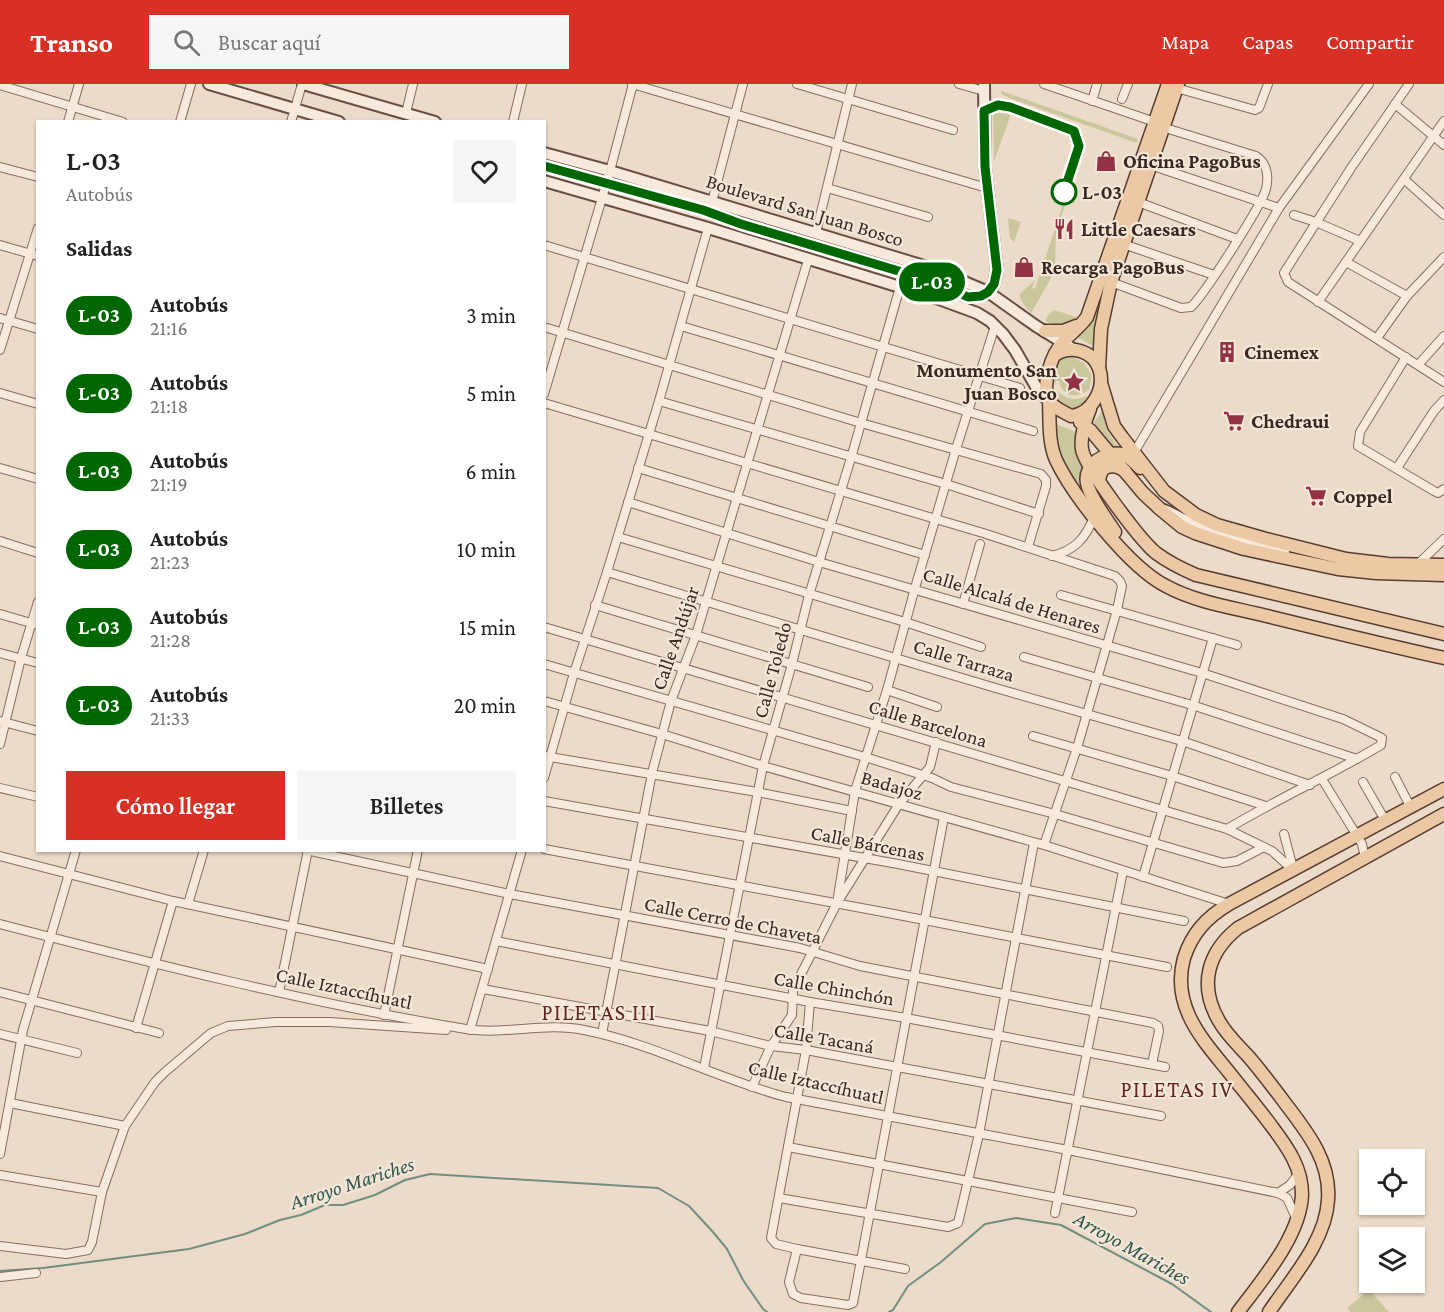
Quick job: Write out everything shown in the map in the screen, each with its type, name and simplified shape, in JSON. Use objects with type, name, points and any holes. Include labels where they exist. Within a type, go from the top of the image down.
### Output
[{"type":"main road","points":[[1174,85],[1094,298],[1083,323],[1068,345],[1055,355],[1047,378],[1052,446],[1056,459],[1094,517],[1136,565],[1166,586],[1209,602],[1444,658]]},
{"type":"main road","points":[[1159,125],[1150,165],[1111,282],[1101,329],[1099,368],[1101,383],[1114,426],[1164,491],[1196,515],[1216,525],[1346,559],[1388,564],[1444,565]]},
{"type":"main road","points":[[1045,331],[1063,331],[1083,323]]},
{"type":"main road","points":[[1068,345],[1088,355],[1099,368]]},
{"type":"main road","points":[[1101,383],[1084,425],[1083,455],[1137,534],[1155,552],[1174,565],[1196,575],[1444,634]]},
{"type":"main road","points":[[1049,401],[1084,425],[1112,454],[1143,493],[1182,527],[1216,541],[1298,561],[1361,572],[1444,575]]},
{"type":"main road","points":[[1071,416],[1079,415],[1091,408]]},
{"type":"main road","points":[[1124,551],[1087,485],[1090,467],[1098,460],[1112,454],[1123,454],[1154,477]]},
{"type":"main road","points":[[1099,479],[1102,470],[1108,466],[1116,466],[1126,471]]},
{"type":"main road","points":[[1238,1312],[1285,1246],[1297,1220],[1302,1193],[1299,1173],[1281,1139],[1197,1032],[1184,1001],[1182,975],[1188,947],[1203,924],[1229,904],[1444,789]]},
{"type":"main road","points":[[1269,1312],[1320,1233],[1327,1210],[1328,1182],[1320,1155],[1311,1138],[1267,1078],[1218,1020],[1209,993],[1210,968],[1218,946],[1238,928],[1444,814]]},
{"type":"street","points":[[69,120],[79,84]]},
{"type":"street","points":[[181,120],[191,84]]},
{"type":"street","points":[[209,84],[333,120]]},
{"type":"street","points":[[292,120],[302,84],[429,120]]},
{"type":"street","points":[[406,113],[413,84]]},
{"type":"street","points":[[513,120],[522,84]]},
{"type":"street","points":[[546,387],[610,171],[633,84],[987,188]]},
{"type":"street","points":[[712,202],[743,84]]},
{"type":"street","points":[[797,84],[953,130]]},
{"type":"street","points":[[816,233],[852,84]]},
{"type":"street","points":[[959,84],[984,88],[984,149],[987,188],[1003,301]]},
{"type":"street","points":[[1044,84],[1159,125],[1256,156],[1265,164],[1267,187],[1260,202],[1195,303],[1186,309],[1111,282]]},
{"type":"street","points":[[1092,101],[1097,84]]},
{"type":"street","points":[[1122,99],[1128,84]]},
{"type":"street","points":[[1174,85],[1255,110],[1259,108],[1268,84]]},
{"type":"street","points":[[1135,452],[1279,208],[1369,84]]},
{"type":"street","points":[[1409,84],[1284,273],[1288,282],[1444,382]]},
{"type":"street","points":[[0,86],[116,120]]},
{"type":"street","points":[[1395,104],[1444,145]]},
{"type":"street","points":[[1318,302],[1444,121]]},
{"type":"street","name":"Boulevard San Juan Bosco","points":[[546,154],[934,269],[988,292],[1068,345]]},
{"type":"street","points":[[1150,165],[1279,208]]},
{"type":"street","points":[[0,167],[36,176]]},
{"type":"street","points":[[1405,180],[1444,215]]},
{"type":"street","points":[[546,182],[939,298],[977,314],[995,326],[1015,351],[1038,390],[1049,401]]},
{"type":"street","points":[[827,188],[928,217]]},
{"type":"street","points":[[1138,202],[1237,239]]},
{"type":"street","points":[[1294,215],[1360,241]]},
{"type":"street","points":[[708,228],[618,537],[548,757],[652,773],[852,811]]},
{"type":"street","points":[[0,244],[34,255],[4,319],[0,350]]},
{"type":"street","points":[[1123,244],[1214,275]]},
{"type":"street","points":[[546,246],[1020,388]]},
{"type":"street","points":[[1377,338],[1407,296],[1444,257]]},
{"type":"street","name":"Calle Andújar","points":[[602,1034],[642,819],[671,700],[696,635],[807,260]]},
{"type":"street","points":[[1346,262],[1407,296]]},
{"type":"street","points":[[988,292],[994,284],[997,270]]},
{"type":"street","name":"Calle Toledo","points":[[704,1068],[763,766],[809,595],[900,287]]},
{"type":"street","points":[[4,319],[36,328]]},
{"type":"street","points":[[681,326],[1033,431]]},
{"type":"street","points":[[837,903],[855,791],[887,690],[956,449],[995,326]]},
{"type":"street","points":[[546,328],[861,423],[1041,474],[1046,480],[1046,486],[1028,547]]},
{"type":"street","points":[[1419,364],[1444,336]]},
{"type":"street","points":[[1406,357],[1360,432],[1358,442],[1361,449],[1434,491],[1438,493],[1444,489]]},
{"type":"street","points":[[0,393],[36,403]]},
{"type":"street","points":[[1396,468],[1434,411],[1444,400]]},
{"type":"street","points":[[658,401],[946,484],[1039,514]]},
{"type":"street","points":[[546,404],[1028,547],[1110,573],[1120,581],[1122,594],[1098,679],[1044,845]]},
{"type":"street","points":[[0,468],[36,478]]},
{"type":"street","points":[[638,468],[925,555]]},
{"type":"street","name":"Calle Alcalá de Henares","points":[[628,502],[819,562],[1202,673],[1343,719],[1380,736],[1383,740],[1381,745],[1357,759]]},
{"type":"street","points":[[1159,508],[1217,535],[1230,537],[1238,532],[1244,541],[1291,554],[1298,561]]},
{"type":"street","points":[[1052,556],[1073,548],[1084,538],[1094,517]]},
{"type":"street","points":[[618,537],[905,622],[981,647]]},
{"type":"street","points":[[1418,564],[1444,538]]},
{"type":"street","points":[[0,542],[36,552]]},
{"type":"street","points":[[963,604],[980,544]]},
{"type":"street","points":[[1073,548],[1076,563]]},
{"type":"street","name":"Calle Tarraza","points":[[607,572],[1182,741],[1310,785]]},
{"type":"street","points":[[1061,595],[1237,645]]},
{"type":"street","points":[[595,605],[868,687]]},
{"type":"street","points":[[0,614],[34,624],[21,658],[3,722],[0,744]]},
{"type":"street","name":"Calle Barcelona","points":[[546,628],[1227,829],[1281,857],[1293,870]]},
{"type":"street","points":[[1143,877],[1213,638]]},
{"type":"street","points":[[0,653],[36,662]]},
{"type":"street","points":[[1024,657],[1192,705],[1357,759]]},
{"type":"street","points":[[546,665],[865,757],[951,787],[1228,863],[1237,861],[1264,847]]},
{"type":"street","points":[[887,690],[937,707]]},
{"type":"street","name":"Badajoz","points":[[546,702],[662,734],[763,766],[1044,845],[1229,904]]},
{"type":"street","points":[[3,722],[36,730]]},
{"type":"street","points":[[1034,736],[1266,806]]},
{"type":"street","points":[[752,1087],[771,1046],[792,1015],[793,990],[837,903],[899,804],[930,767],[936,742]]},
{"type":"street","points":[[1227,829],[1357,759]]},
{"type":"street","points":[[1395,777],[1410,806]]},
{"type":"street","points":[[1322,779],[1362,844],[1365,858]]},
{"type":"street","points":[[1363,782],[1385,820]]},
{"type":"street","points":[[0,788],[36,797]]},
{"type":"street","name":"Calle Bárcenas","points":[[546,801],[865,858],[1184,921]]},
{"type":"street","points":[[797,1249],[789,1282],[790,1289],[797,1296],[848,1305],[853,1303],[944,817]]},
{"type":"street","points":[[1284,834],[1293,870]]},
{"type":"street","points":[[779,1198],[948,1227],[958,1223],[1006,994],[1034,843]]},
{"type":"street","points":[[546,849],[837,903],[1167,968]]},
{"type":"street","points":[[0,1154],[21,1039],[75,852]]},
{"type":"street","points":[[188,904],[203,852]]},
{"type":"street","points":[[279,992],[307,852]]},
{"type":"street","name":"Calle Cerro de Chaveta","points":[[312,852],[510,894],[812,951],[860,966],[1153,1023],[1158,1026],[1159,1031],[1152,1064]]},
{"type":"street","points":[[384,1015],[418,852]]},
{"type":"street","points":[[0,1246],[66,1254],[88,1250],[92,1242],[102,1192],[125,1126],[155,1082],[220,1028],[238,1024],[308,1022],[470,1030],[521,852]]},
{"type":"street","points":[[0,856],[172,901],[488,969]]},
{"type":"street","points":[[1055,1213],[1123,871]]},
{"type":"street","points":[[136,1028],[172,901]]},
{"type":"street","name":"Calle Iztaccíhuatl","points":[[0,924],[279,992],[384,1015],[470,1030],[510,1031],[569,1027],[660,1051],[752,1087],[798,1099],[1068,1150],[1278,1193]]},
{"type":"street","name":"Calle Chinchón","points":[[496,941],[810,1002],[1165,1067]]},
{"type":"street","name":"Calle Tacaná","points":[[483,988],[607,1010],[771,1046],[806,1050],[1161,1116]]},
{"type":"street","points":[[0,992],[159,1033]]},
{"type":"street","points":[[810,1002],[806,1050],[798,1099],[771,1238],[776,1244],[797,1249],[905,1269]]},
{"type":"street","points":[[0,1034],[77,1053]]},
{"type":"street","points":[[10,1103],[125,1126]]},
{"type":"street","points":[[788,1147],[1132,1212]]},
{"type":"street","points":[[1278,1193],[1287,1188],[1299,1173]]},
{"type":"street","points":[[0,1175],[102,1192]]},
{"type":"street","points":[[1278,1193],[1287,1198],[1297,1220]]},
{"type":"street","points":[[0,1277],[36,1273]]},
{"type":"shaded area","points":[[1002,91],[1138,139],[1137,143],[1009,98],[1001,94]]},
{"type":"shaded area","points":[[1002,107],[1009,111],[1010,117],[994,161],[993,110]]},
{"type":"shaded area","points":[[1083,144],[1077,165],[1079,166],[1056,231],[1055,265],[1050,280],[1031,313],[1019,295],[1035,280],[1032,288],[1035,289]]},
{"type":"shaded area","points":[[1008,218],[1021,222],[1014,242],[1010,238]]},
{"type":"shaded area","points":[[1016,262],[1022,264],[1021,267],[1026,269],[1028,266],[1034,269],[1032,273],[1024,275],[1019,273]]},
{"type":"shaded area","points":[[1108,277],[1100,301],[1095,347],[1077,337]]},
{"type":"shaded area","points":[[1054,310],[1077,317],[1062,324],[1045,321]]},
{"type":"shaded area","points":[[1069,355],[1084,363],[1092,376],[1089,390],[1079,395],[1066,393],[1059,381],[1056,381],[1056,384],[1054,382],[1054,371],[1058,360]]},
{"type":"shaded area","points":[[1054,388],[1069,398],[1077,399],[1087,396],[1083,406],[1075,410],[1058,400]]},
{"type":"shaded area","points":[[1102,411],[1107,431],[1121,451],[1114,450],[1092,425]]},
{"type":"shaded area","points":[[1056,424],[1076,432],[1076,452],[1083,464],[1079,483],[1107,529],[1061,457],[1057,448]]},
{"type":"shaded area","points":[[1365,1293],[1372,1293],[1389,1312],[1351,1312],[1347,1308]]},
{"type":"waterway","name":"Arroyo Mariches","points":[[0,1271],[43,1268],[189,1249],[245,1234],[325,1205],[343,1205],[375,1195],[405,1180],[430,1174],[658,1188],[689,1206],[713,1232],[727,1249],[743,1280],[767,1312]]},
{"type":"waterway","name":"Arroyo Mariches","points":[[889,1312],[893,1310],[908,1286],[941,1262],[985,1224],[1016,1218],[1061,1225],[1172,1284],[1211,1312]]},
{"type":"bus line","name":"L-03","points":[[546,167],[703,210],[741,224],[932,281],[968,297],[981,296],[988,292],[994,284],[997,270],[985,167],[984,111],[998,105],[1010,107],[1074,131],[1079,146],[1064,192]]},
{"type":"place","name":"Oficina PagoBus","points":[[1106,161]]},
{"type":"place","name":"L-03","points":[[1064,192]]},
{"type":"place","name":"Little Caesars","points":[[1064,229]]},
{"type":"place","name":"Recarga PagoBus","points":[[1024,267]]},
{"type":"place","name":"Cinemex","points":[[1227,352]]},
{"type":"place","name":"Monumento San Juan Bosco","points":[[1074,382]]},
{"type":"place","name":"Chedraui","points":[[1234,421]]},
{"type":"place","name":"Coppel","points":[[1316,496]]},
{"type":"district","name":"PILETAS III","points":[[599,1012]]},
{"type":"district","name":"PILETAS IV","points":[[1177,1089]]}]
